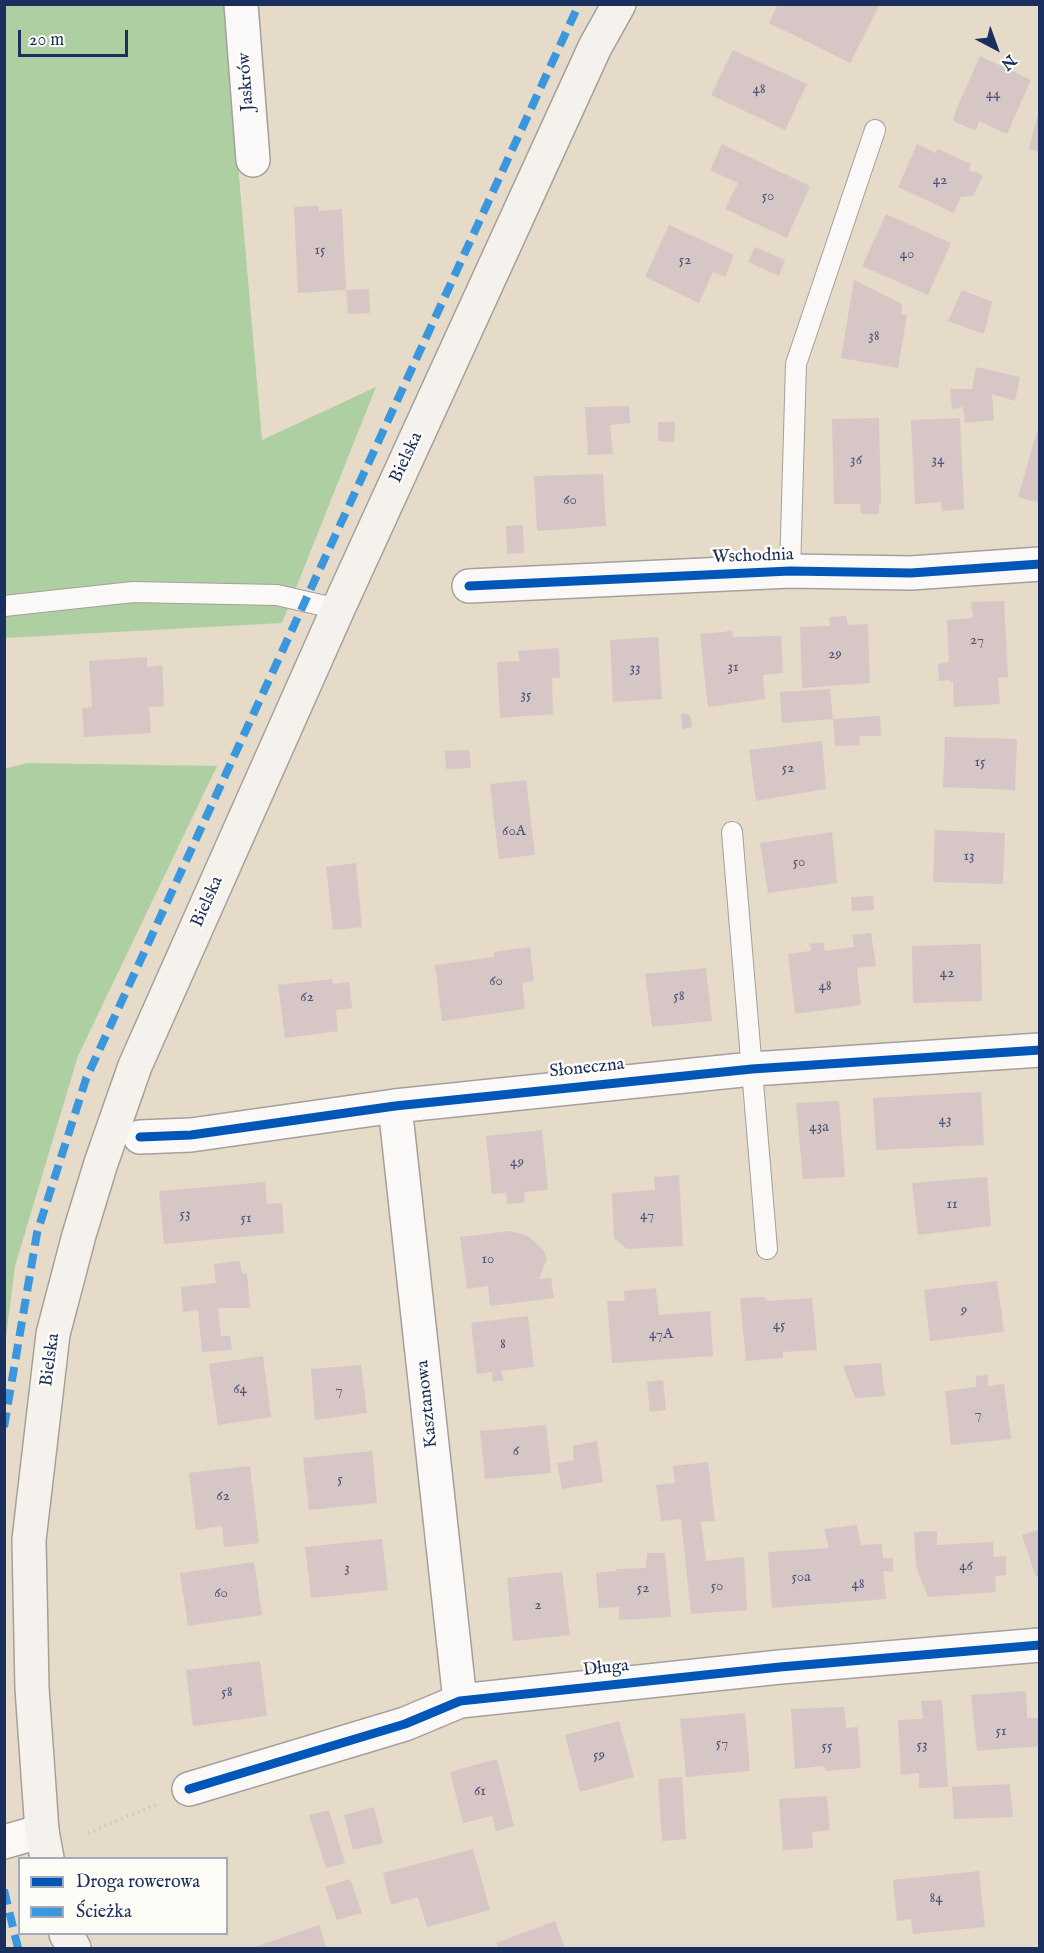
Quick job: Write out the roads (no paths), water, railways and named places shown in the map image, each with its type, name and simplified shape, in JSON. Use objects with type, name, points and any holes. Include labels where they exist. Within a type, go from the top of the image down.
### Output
[{"type":"main road","name":"Bielska","points":[[45,1845],[32,1688],[29,1540],[53,1334],[82,1225],[135,1066],[338,609],[595,48],[619,4]]},
{"type":"main road","points":[[66,1935],[74,1948]]},
{"type":"street","name":"Jaskrów","points":[[241,4],[253,160]]},
{"type":"street","name":"Wschodnia","points":[[469,586],[790,571],[912,573],[1040,564]]},
{"type":"street","name":"Słoneczna","points":[[140,1137],[190,1135],[395,1106],[752,1069],[1040,1050]]},
{"type":"street","name":"Kasztanowa","points":[[395,1106],[460,1701]]},
{"type":"street","name":"Długa","points":[[189,1790],[405,1724],[460,1701],[780,1667],[1040,1645]]},
{"type":"street","points":[[4,1842],[45,1845]]},
{"type":"lane","points":[[790,571],[796,364],[875,130]]},
{"type":"lane","points":[[4,606],[133,592],[277,595],[338,609]]},
{"type":"lane","points":[[732,832],[767,1249]]}]
